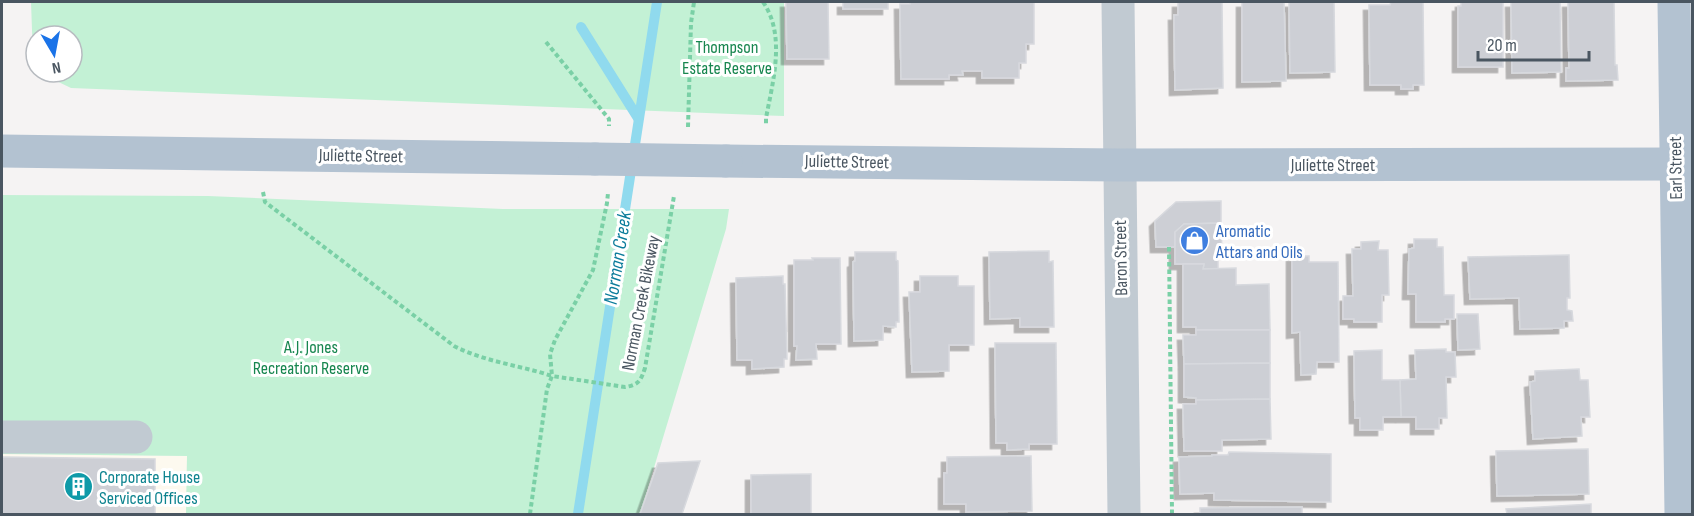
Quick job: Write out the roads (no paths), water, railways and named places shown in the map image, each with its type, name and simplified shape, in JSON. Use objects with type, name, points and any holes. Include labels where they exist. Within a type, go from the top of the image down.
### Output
[{"type":"main road","name":"Earl Street","points":[[1674,2],[1684,164],[1681,514]]},
{"type":"main road","name":"Juliette Street","points":[[2,151],[602,170],[726,161],[1120,165],[1684,164]]},
{"type":"street","name":"Baron Street","points":[[1118,2],[1124,514]]},
{"type":"street","points":[[2,437],[136,437]]},
{"type":"waterway","name":"Norman Creek","points":[[578,514],[657,2]]},
{"type":"waterway","points":[[581,27],[638,118]]},
{"type":"place","name":"Aromatic Attars and Oils","points":[[1195,241]]},
{"type":"place","name":"Corporate House Serviced Offices","points":[[78,487]]},
{"type":"park label","name":"Thompson Estate Reserve","points":[[727,57]]},
{"type":"park label","name":"A.J. Jones Recreation Reserve","points":[[311,357]]}]
